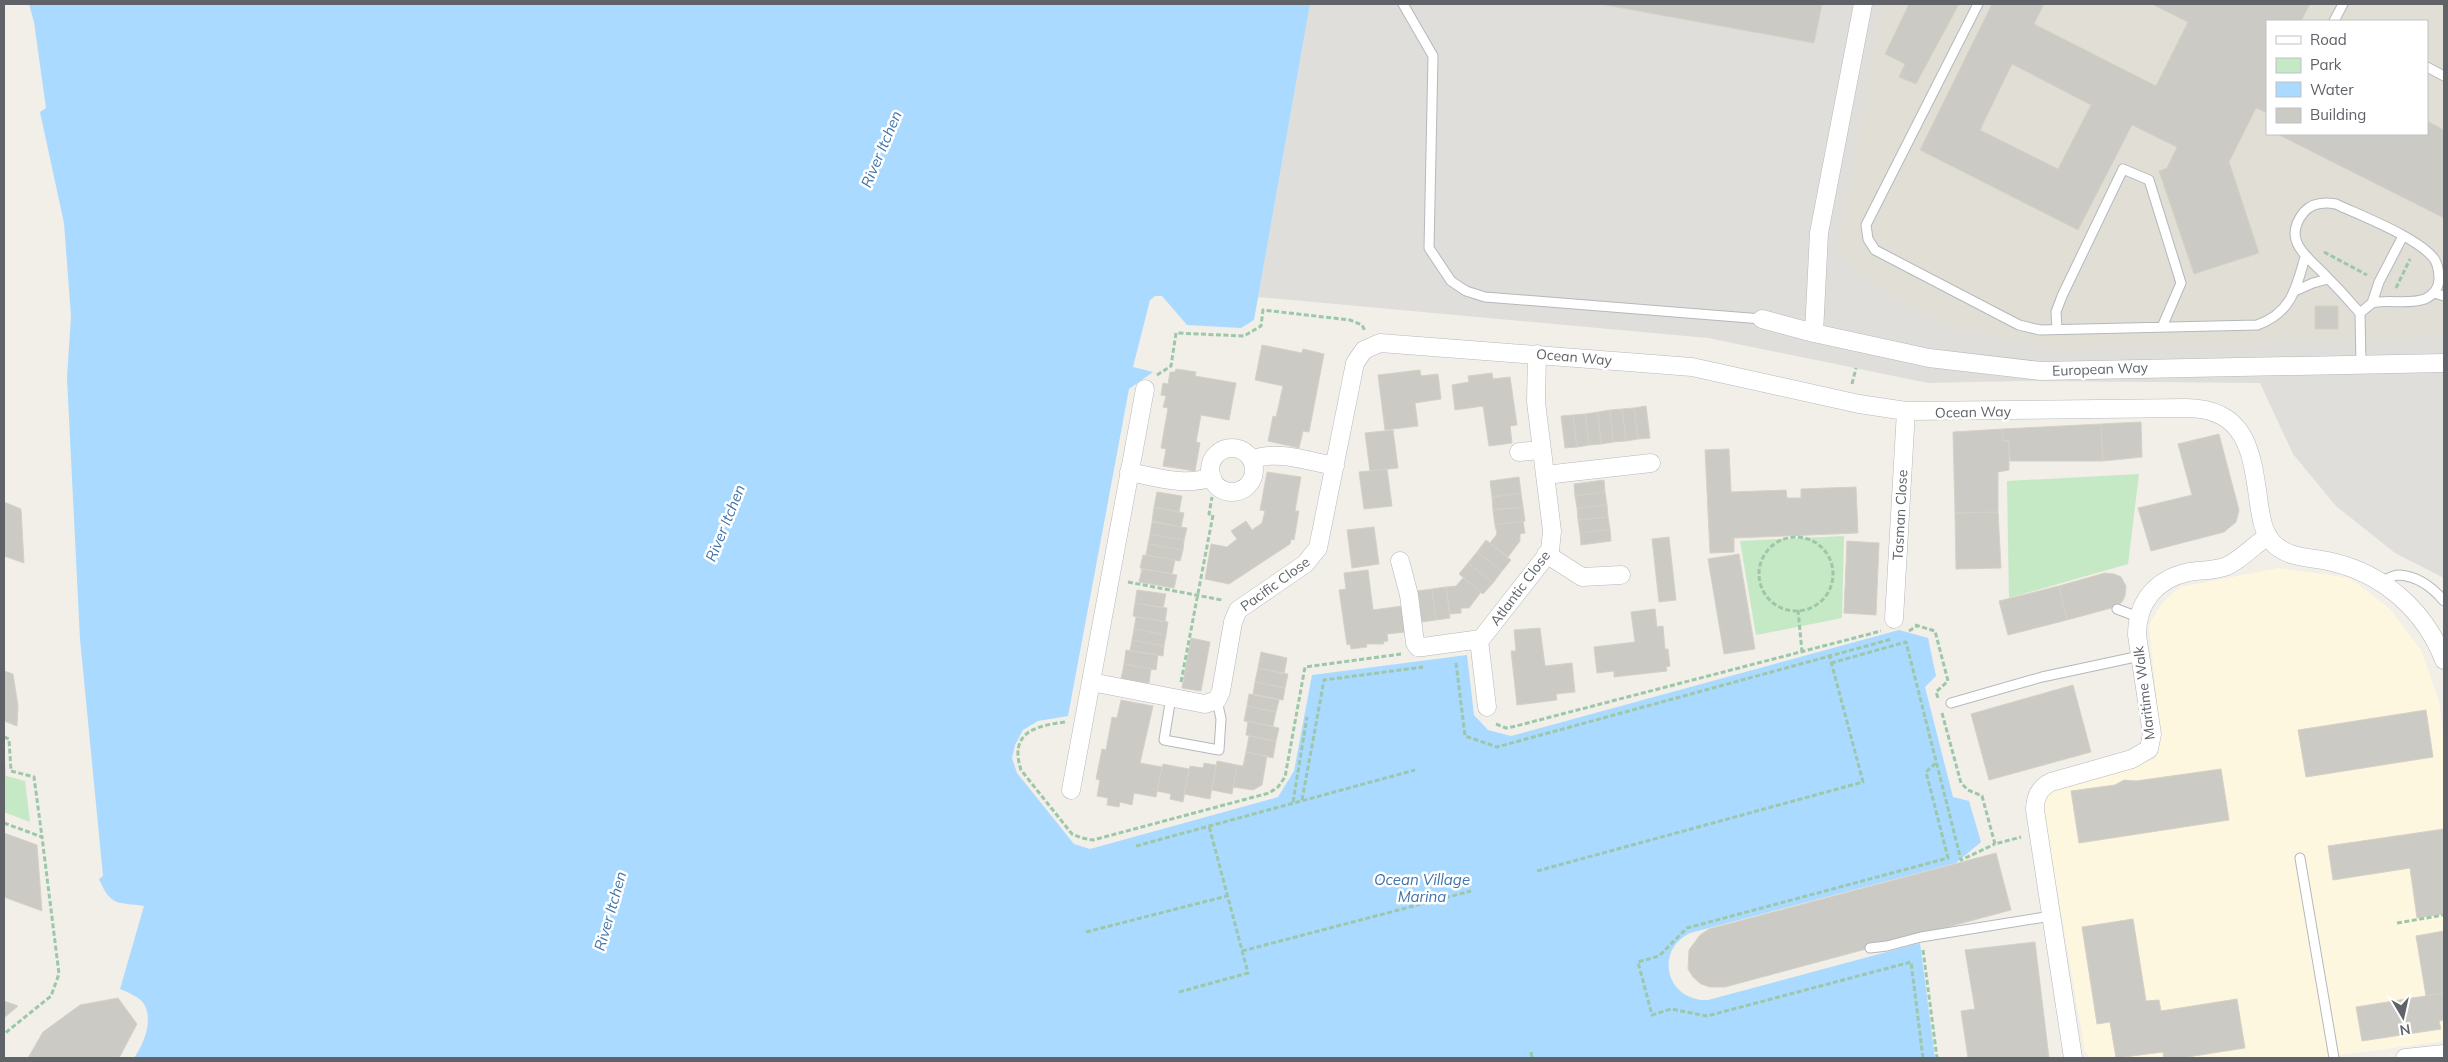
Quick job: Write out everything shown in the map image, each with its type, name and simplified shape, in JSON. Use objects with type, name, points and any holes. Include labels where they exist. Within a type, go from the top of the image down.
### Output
[{"type":"street","points":[[1814,333],[1818,233],[1863,4]]},
{"type":"street","name":"European Way","points":[[1762,319],[1814,333],[1929,358],[2041,371],[2444,363]]},
{"type":"street","name":"Ocean Way","points":[[1369,346],[1385,343],[1692,367],[1859,404],[1906,411],[2187,408],[2210,410],[2220,414],[2237,427],[2247,443],[2254,466],[2262,523],[2268,536]]},
{"type":"street","name":"Pacific Close","points":[[1217,700],[1221,691],[1234,617],[1244,604],[1305,564],[1314,554],[1321,540],[1355,363],[1360,353],[1369,346]]},
{"type":"street","name":"Atlantic Close","points":[[1479,640],[1546,554],[1552,538],[1536,402],[1537,354]]},
{"type":"street","points":[[1071,790],[1148,383]]},
{"type":"street","name":"Tasman Close","points":[[1894,619],[1906,411]]},
{"type":"street","points":[[1236,448],[1244,451],[1252,460],[1254,472],[1247,486],[1236,492],[1228,492],[1214,481],[1211,466],[1213,459],[1225,449],[1236,448]]},
{"type":"street","points":[[1518,452],[1542,450]]},
{"type":"street","points":[[1252,460],[1263,456],[1276,456],[1335,466]]},
{"type":"street","points":[[1546,475],[1652,463]]},
{"type":"street","points":[[1130,472],[1186,483],[1214,481]]},
{"type":"street","points":[[2268,536],[2274,544],[2290,554],[2344,565],[2380,582],[2402,598],[2417,613],[2431,631],[2444,660]]},
{"type":"street","name":"Maritime Walk","points":[[2073,1058],[2035,802],[2045,786],[2132,760],[2149,749],[2152,734],[2137,634],[2138,617],[2142,605],[2152,591],[2170,578],[2227,566],[2268,536]]},
{"type":"street","points":[[1546,554],[1582,577],[1621,575]]},
{"type":"street","points":[[1400,562],[1409,595],[1415,643],[1418,647],[1479,640],[1487,707]]},
{"type":"street","points":[[1091,682],[1205,704],[1217,700]]},
{"type":"street","points":[[2405,1058],[2444,1054]]},
{"type":"lane","points":[[1403,4],[1434,56],[1429,248],[1451,280],[1466,291],[1485,297],[1762,319]]},
{"type":"lane","points":[[1978,4],[1866,225],[1868,239],[1876,250],[2019,325],[2040,330],[2257,325],[2273,319],[2286,305],[2295,291],[2305,257]]},
{"type":"lane","points":[[2335,20],[2343,4]]},
{"type":"lane","points":[[2428,68],[2444,76]]},
{"type":"lane","points":[[2057,330],[2056,312],[2062,296],[2123,169],[2149,180],[2181,283],[2162,327]]},
{"type":"lane","points":[[2360,312],[2372,303],[2386,300],[2412,301],[2425,298],[2434,293],[2439,283],[2439,272],[2435,260],[2417,244],[2404,236],[2336,204],[2327,202],[2316,204],[2306,210],[2298,220],[2295,229],[2299,249],[2360,312],[2361,364]]},
{"type":"lane","points":[[2372,303],[2379,282],[2404,236]]},
{"type":"lane","points":[[2295,291],[2328,279]]},
{"type":"lane","points":[[2434,293],[2444,296]]},
{"type":"lane","points":[[2380,582],[2398,575],[2415,579],[2432,587],[2444,601]]},
{"type":"lane","points":[[2117,609],[2138,617]]},
{"type":"lane","points":[[1951,703],[2042,677],[2140,656]]},
{"type":"lane","points":[[1174,698],[1164,740],[1220,750],[1221,719],[1217,700]]},
{"type":"lane","points":[[2300,858],[2334,1058]]},
{"type":"lane","points":[[1870,948],[1887,946],[1921,937],[2051,916]]},
{"type":"path","points":[[1148,383],[1171,366],[1176,333],[1244,336],[1260,326],[1263,310],[1350,320],[1362,325],[1367,335],[1369,346]]},
{"type":"path","points":[[1174,698],[1198,595],[1212,514],[1209,514],[1214,481]]},
{"type":"path","points":[[1789,537],[1802,537],[1816,542],[1825,550],[1831,561],[1833,574],[1830,590],[1820,602],[1808,609],[1798,610],[1780,608],[1769,600],[1761,588],[1758,576],[1760,564],[1766,550],[1773,544],[1789,537]]},
{"type":"path","points":[[1110,579],[1244,604]]},
{"type":"path","points":[[1798,610],[1802,652]]},
{"type":"path","points":[[1487,707],[1492,720],[1499,726],[1516,726],[1894,627],[1894,619],[1935,632],[1948,681],[1936,692],[1939,702]]},
{"type":"path","points":[[1448,664],[1458,663],[1465,736],[1497,747],[1828,654],[1894,638]]},
{"type":"path","points":[[1831,662],[1906,642],[1961,860],[1995,844],[2038,832]]},
{"type":"path","points":[[1071,721],[1045,724],[1027,732],[1018,748],[1018,759],[1021,770],[1072,834],[1093,840],[1270,793],[1278,787],[1285,777],[1305,667],[1416,652],[1418,647]]},
{"type":"path","points":[[1537,871],[1863,782],[1828,654]]},
{"type":"path","points":[[1302,800],[1324,680],[1429,666]]},
{"type":"path","points":[[1942,711],[1959,777],[1968,790],[1982,796],[1995,844]]},
{"type":"path","points":[[1293,802],[1307,717]]},
{"type":"path","points":[[4,737],[9,739],[11,771],[34,777],[59,974],[51,996],[4,1034]]},
{"type":"path","points":[[1923,1058],[1910,962],[1707,1016],[1671,1009],[1652,1014],[1638,962],[1659,956],[1687,928],[1948,858],[1926,772],[1936,763]]},
{"type":"path","points":[[1136,846],[1415,770]]},
{"type":"path","points":[[4,823],[42,837]]},
{"type":"path","points":[[1178,992],[1248,973],[1208,826]]},
{"type":"path","points":[[1242,951],[1471,890]]},
{"type":"path","points":[[1086,932],[1228,896]]},
{"type":"path","points":[[2397,923],[2444,915]]},
{"type":"path","points":[[1921,937],[1937,1058]]},
{"type":"path","points":[[1531,1052],[1532,1058]]},
{"type":"shaded area","points":[[1310,4],[2444,4],[2444,578],[2395,553],[2336,506],[2293,454],[2260,383],[2020,381],[1928,383],[1708,338],[1258,297]]},
{"type":"shaded area","points":[[1883,4],[2444,4],[2444,337],[2056,350],[1939,323],[1883,290],[1836,252]]},
{"type":"shaded area","points":[[2279,568],[2350,578],[2390,609],[2421,650],[2439,701],[2444,742],[2444,1041],[2319,1058],[2091,1058],[2085,1052],[2043,807],[2046,795],[2058,788],[2155,759],[2160,736],[2149,625],[2162,603],[2180,587]]},
{"type":"green space","points":[[2139,474],[2128,564],[2009,598],[2007,481]]},
{"type":"green space","points":[[1844,536],[1842,618],[1756,635],[1740,541]]},
{"type":"green space","points":[[4,742],[6,776],[25,781],[30,822],[4,812]]},
{"type":"water","points":[[29,4],[1310,4],[1254,320],[1241,328],[1187,325],[1162,296],[1155,296],[1150,300],[1133,367],[1153,372],[1129,389],[1068,716],[1038,721],[1023,730],[1015,745],[1012,758],[1017,773],[1074,844],[1090,849],[1278,797],[1294,771],[1312,675],[1467,655],[1474,715],[1488,730],[1511,736],[1899,630],[1928,638],[1936,676],[1925,687],[1953,797],[1969,801],[1981,842],[1956,863],[1690,933],[1678,941],[1671,951],[1669,963],[1670,974],[1675,984],[1683,993],[1694,998],[1708,1000],[1920,943],[1935,1058],[134,1058],[146,1034],[147,1012],[141,1000],[120,989],[144,906],[116,902],[111,899],[99,879],[103,876],[80,639],[67,378],[71,316],[64,223],[40,112],[46,108],[34,22]]},
{"type":"building","points":[[1600,4],[1822,4],[1814,43]]},
{"type":"building","points":[[1909,4],[1959,4],[1916,84],[1899,77],[1905,64],[1885,54]]},
{"type":"building","points":[[1992,4],[2044,4],[2034,24],[2156,86],[2188,22],[2152,4],[2310,4],[2302,20],[2266,20],[2266,113],[2256,108],[2229,162],[2259,253],[2194,274],[2159,171],[2167,168],[2177,147],[2132,125],[2078,230],[1920,150]],"holes":[[[2012,64],[2091,105],[2058,169],[1980,130]]]},
{"type":"building","points":[[2428,122],[2444,130],[2444,218],[2279,135],[2428,135]]},
{"type":"building","points":[[2315,306],[2338,306],[2338,329],[2315,329]]},
{"type":"building","points":[[1262,345],[1302,353],[1303,349],[1324,354],[1309,432],[1303,431],[1299,448],[1268,441],[1273,416],[1276,417],[1283,386],[1255,380]]},
{"type":"building","points":[[1176,369],[1196,372],[1195,376],[1236,383],[1229,420],[1201,415],[1196,442],[1200,443],[1195,471],[1163,466],[1166,449],[1161,448],[1168,408],[1163,407],[1166,396],[1161,395],[1163,383],[1168,384],[1170,372],[1175,372]]},
{"type":"building","points":[[1420,370],[1421,376],[1438,374],[1441,399],[1415,403],[1418,426],[1385,430],[1378,375]]},
{"type":"building","points":[[1492,373],[1493,379],[1510,377],[1517,425],[1510,426],[1512,443],[1489,446],[1483,406],[1455,410],[1452,385],[1469,382],[1468,376]]},
{"type":"building","points":[[1646,406],[1650,438],[1638,439],[1634,408]]},
{"type":"building","points":[[1634,408],[1638,439],[1626,441],[1622,409]]},
{"type":"building","points":[[1622,409],[1626,441],[1613,442],[1610,410]]},
{"type":"building","points":[[1610,410],[1613,442],[1601,444],[1598,412]]},
{"type":"building","points":[[1598,412],[1601,444],[1589,445],[1585,414]]},
{"type":"building","points":[[1585,414],[1589,445],[1577,447],[1573,415]]},
{"type":"building","points":[[1573,415],[1577,447],[1565,448],[1561,416]]},
{"type":"building","points":[[2141,422],[2142,457],[2103,461],[2101,424]]},
{"type":"building","points":[[2101,424],[2103,461],[2010,461],[2009,441],[2003,441],[2002,429]]},
{"type":"building","points":[[2002,429],[2003,441],[2009,441],[2009,470],[1998,472],[1998,512],[1955,513],[1953,432]]},
{"type":"building","points":[[1393,430],[1398,468],[1370,471],[1365,433]]},
{"type":"building","points":[[2219,434],[2239,510],[2236,522],[2224,532],[2151,551],[2138,508],[2192,495],[2178,444]]},
{"type":"building","points":[[1729,449],[1731,492],[1786,490],[1787,498],[1801,498],[1801,489],[1856,487],[1858,533],[1734,538],[1734,552],[1710,553],[1705,450]]},
{"type":"building","points":[[1387,469],[1392,506],[1364,509],[1359,472]]},
{"type":"building","points":[[1267,472],[1301,477],[1295,511],[1299,511],[1294,540],[1291,539],[1290,544],[1229,584],[1205,579],[1211,544],[1227,547],[1237,539],[1231,531],[1246,521],[1252,530],[1262,523],[1265,511],[1260,510]]},
{"type":"building","points":[[1519,477],[1521,493],[1492,497],[1490,481]]},
{"type":"building","points":[[1604,480],[1605,492],[1575,496],[1574,484]]},
{"type":"building","points":[[1157,492],[1182,496],[1179,512],[1154,507]]},
{"type":"building","points":[[1605,492],[1607,505],[1577,508],[1575,496]]},
{"type":"building","points":[[1521,493],[1523,507],[1493,510],[1492,497]]},
{"type":"building","points":[[4,502],[21,509],[24,563],[4,556]]},
{"type":"building","points":[[1607,505],[1608,517],[1578,520],[1577,508]]},
{"type":"building","points":[[1154,507],[1184,513],[1181,527],[1152,521]]},
{"type":"building","points":[[1523,507],[1525,521],[1495,525],[1493,510]]},
{"type":"building","points":[[1998,512],[2001,568],[1956,569],[1955,513]]},
{"type":"building","points":[[1608,517],[1610,529],[1580,533],[1578,520]]},
{"type":"building","points":[[1523,521],[1525,533],[1520,534],[1520,541],[1508,557],[1490,543],[1497,534],[1495,525]]},
{"type":"building","points":[[1152,522],[1187,528],[1184,540],[1150,534]]},
{"type":"building","points":[[1374,527],[1379,564],[1352,568],[1347,530]]},
{"type":"building","points":[[1610,529],[1611,541],[1581,545],[1580,533]]},
{"type":"building","points":[[1150,534],[1184,540],[1183,550],[1148,544]]},
{"type":"building","points":[[1669,537],[1676,600],[1659,602],[1652,539]]},
{"type":"building","points":[[1486,540],[1511,560],[1502,571],[1477,552]]},
{"type":"building","points":[[1847,541],[1879,543],[1876,615],[1844,613]]},
{"type":"building","points":[[1148,544],[1183,550],[1180,561],[1146,555]]},
{"type":"building","points":[[1477,552],[1502,571],[1493,583],[1468,563]]},
{"type":"building","points":[[1739,554],[1755,649],[1724,654],[1708,559]]},
{"type":"building","points":[[1143,555],[1175,560],[1172,574],[1140,568]]},
{"type":"building","points":[[1468,563],[1493,583],[1483,594],[1459,574]]},
{"type":"building","points":[[1142,569],[1177,575],[1174,588],[1139,582]]},
{"type":"building","points":[[1368,570],[1373,610],[1402,606],[1406,632],[1387,634],[1388,641],[1383,642],[1384,644],[1366,644],[1367,647],[1351,649],[1350,644],[1347,645],[1339,590],[1346,589],[1344,573]]},
{"type":"building","points":[[2105,573],[2121,577],[2126,586],[2122,602],[2115,607],[2067,620],[2059,586]]},
{"type":"building","points":[[1463,578],[1481,592],[1469,608],[1461,608],[1461,613],[1450,614],[1446,587],[1456,586]]},
{"type":"building","points":[[2059,586],[2067,620],[2008,635],[1999,601]]},
{"type":"building","points":[[1446,587],[1450,618],[1436,620],[1432,589]]},
{"type":"building","points":[[1432,589],[1436,620],[1421,622],[1417,591]]},
{"type":"building","points":[[1137,590],[1166,594],[1163,608],[1135,603]]},
{"type":"building","points":[[1135,603],[1167,608],[1165,622],[1133,616]]},
{"type":"building","points":[[1655,609],[1657,627],[1663,626],[1665,649],[1668,649],[1670,666],[1666,667],[1667,671],[1614,677],[1614,671],[1597,673],[1594,647],[1635,642],[1631,612]]},
{"type":"building","points":[[1136,617],[1168,622],[1166,635],[1134,629]]},
{"type":"building","points":[[1540,628],[1545,666],[1572,663],[1575,692],[1556,694],[1557,700],[1517,705],[1511,651],[1516,651],[1514,630]]},
{"type":"building","points":[[1134,629],[1166,635],[1164,646],[1132,640]]},
{"type":"building","points":[[1191,638],[1210,642],[1201,691],[1182,688]]},
{"type":"building","points":[[1132,640],[1164,646],[1163,656],[1130,651]]},
{"type":"building","points":[[1126,650],[1158,655],[1156,670],[1124,664]]},
{"type":"building","points":[[1261,652],[1287,658],[1284,674],[1258,668]]},
{"type":"building","points":[[1124,664],[1151,669],[1149,683],[1121,679]]},
{"type":"building","points":[[1258,668],[1288,674],[1285,688],[1255,682]]},
{"type":"building","points":[[4,671],[13,674],[18,706],[17,726],[4,721]]},
{"type":"building","points":[[1255,682],[1285,688],[1283,700],[1253,694]]},
{"type":"building","points":[[2073,685],[2091,752],[1989,780],[1971,714]]},
{"type":"building","points":[[1249,694],[1279,700],[1276,712],[1247,706]]},
{"type":"building","points":[[1121,700],[1153,706],[1140,763],[1162,767],[1156,797],[1134,793],[1132,805],[1120,802],[1119,807],[1107,805],[1108,798],[1097,796],[1100,780],[1096,779],[1102,749],[1106,750],[1112,717],[1117,718]]},
{"type":"building","points":[[1247,706],[1276,712],[1273,726],[1244,721]]},
{"type":"building","points":[[2426,710],[2433,757],[2306,777],[2298,730]]},
{"type":"building","points":[[1248,721],[1279,728],[1276,741],[1246,735]]},
{"type":"building","points":[[1249,736],[1276,741],[1273,758],[1246,752]]},
{"type":"building","points":[[1246,752],[1267,756],[1262,785],[1253,790],[1233,787],[1237,765],[1243,766]]},
{"type":"building","points":[[1217,761],[1237,765],[1232,794],[1212,790]]},
{"type":"building","points":[[1204,763],[1216,765],[1210,799],[1184,794],[1190,766],[1203,768]]},
{"type":"building","points":[[1163,764],[1189,769],[1183,802],[1170,799],[1171,794],[1157,791]]},
{"type":"building","points":[[2221,769],[2229,820],[2079,843],[2071,791],[2115,785],[2124,780],[2136,781]]},
{"type":"building","points":[[2444,829],[2444,914],[2417,918],[2410,868],[2333,880],[2328,846]]},
{"type":"building","points":[[4,833],[37,845],[42,911],[4,897]]},
{"type":"building","points":[[1996,853],[2011,910],[1725,987],[1710,987],[1701,984],[1688,969],[1689,950],[1700,935],[1709,929]]},
{"type":"building","points":[[2133,919],[2146,1001],[2159,1000],[2161,1011],[2237,999],[2245,1048],[2181,1058],[2164,1058],[2163,1052],[2116,1058],[2110,1022],[2097,1024],[2082,927]]},
{"type":"building","points":[[2444,931],[2444,993],[2426,996],[2416,936]]},
{"type":"building","points":[[2035,942],[2049,1058],[1968,1058],[1961,1011],[1975,1009],[1965,950]]},
{"type":"building","points":[[2444,993],[2444,1020],[2439,1021],[2441,1029],[2362,1041],[2356,1007]]},
{"type":"building","points":[[118,998],[137,1024],[119,1058],[28,1058],[43,1032],[80,1005]]},
{"type":"building","points":[[4,1001],[18,1006],[4,1018]]},
{"type":"water label","name":"River Itchen","points":[[881,149]]},
{"type":"water label","name":"River Itchen","points":[[725,523]]},
{"type":"water label","name":"Ocean Village Marina","points":[[1422,888]]},
{"type":"water label","name":"River Itchen","points":[[610,911]]}]
